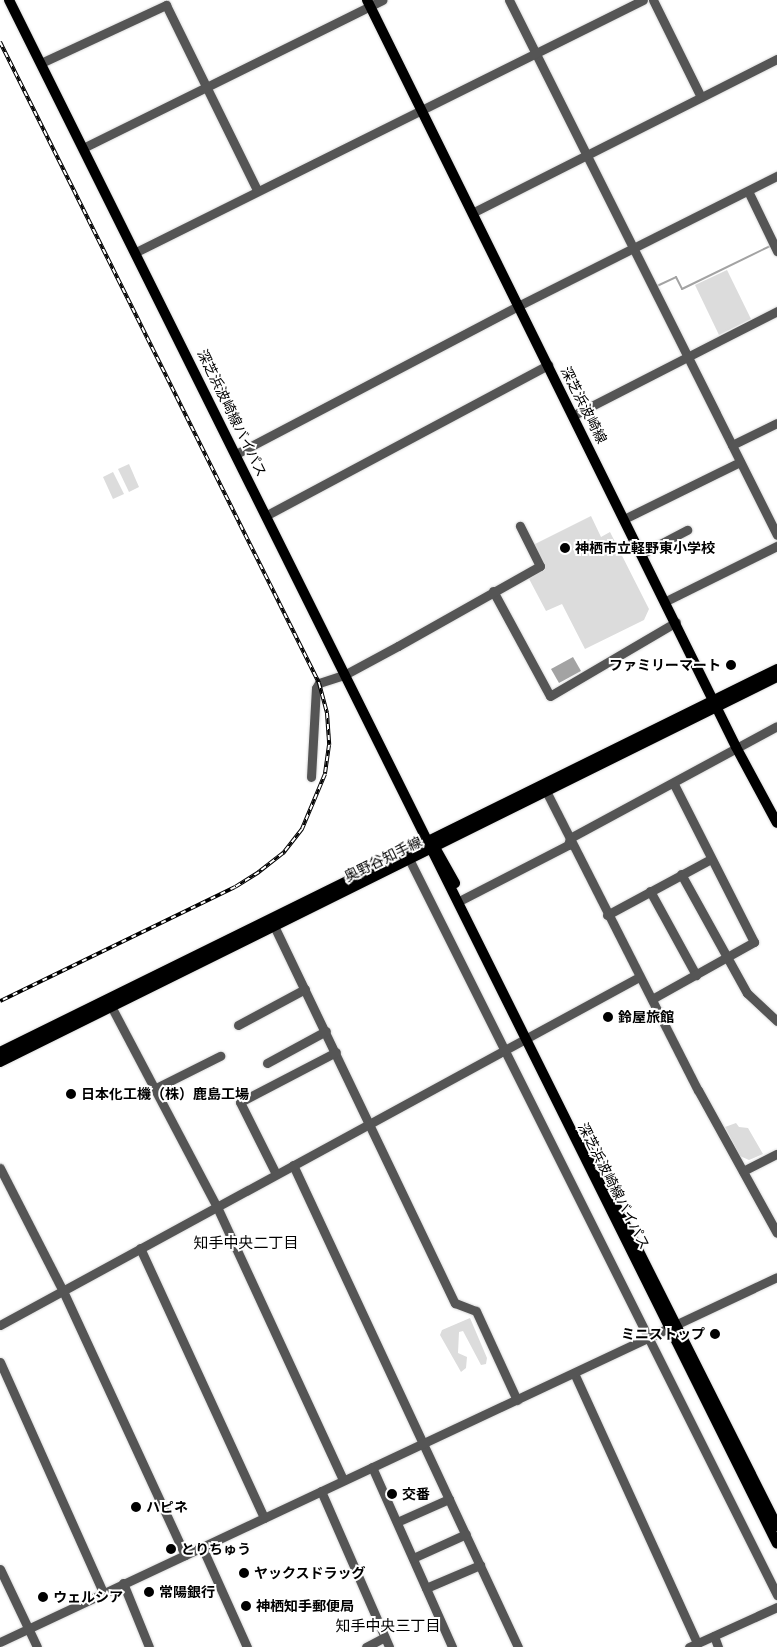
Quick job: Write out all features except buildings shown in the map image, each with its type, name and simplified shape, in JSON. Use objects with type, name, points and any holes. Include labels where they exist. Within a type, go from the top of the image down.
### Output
[{"type":"main road","name":"深芝浜波崎線バイパス","points":[[9,0],[428,840],[463,899],[527,1036]]},
{"type":"main road","name":"深芝浜波崎線","points":[[368,3],[518,306],[626,518],[736,747],[776,821]]},
{"type":"main road","name":"奥野谷知手線","points":[[0,1062],[434,849],[715,704],[777,669]]},
{"type":"main road","name":"奥野谷知手線","points":[[0,1052],[428,840],[715,704],[777,677]]},
{"type":"main road","name":"深芝浜波崎線バイパス","points":[[434,849],[673,1327],[777,1526]]},
{"type":"main road","name":"深芝浜波崎線バイパス","points":[[770,1512],[777,1544]]},
{"type":"street","points":[[83,148],[205,88],[284,52],[368,3],[382,0]]},
{"type":"street","points":[[509,0],[777,535]]},
{"type":"street","points":[[136,252],[257,190],[643,0]]},
{"type":"street","points":[[653,0],[701,97]]},
{"type":"street","points":[[41,63],[166,6],[257,190]]},
{"type":"street","points":[[472,213],[777,59]]},
{"type":"street","points":[[236,454],[518,306],[777,176]]},
{"type":"street","points":[[748,191],[777,251]]},
{"type":"street","points":[[574,415],[687,355],[777,311]]},
{"type":"street","points":[[267,515],[548,365]]},
{"type":"street","points":[[732,446],[777,423]]},
{"type":"street","points":[[626,518],[740,462]]},
{"type":"street","points":[[311,777],[316,688],[319,683],[346,674],[540,566],[520,526]]},
{"type":"street","points":[[643,553],[688,530]]},
{"type":"street","points":[[666,601],[777,546]]},
{"type":"street","points":[[494,591],[550,696],[676,622]]},
{"type":"street","points":[[463,899],[568,845],[570,838],[674,784],[736,747],[777,726]]},
{"type":"street","points":[[652,998],[754,942],[674,784]]},
{"type":"street","points":[[546,791],[639,977],[777,1233]]},
{"type":"street","points":[[607,915],[711,859]]},
{"type":"street","points":[[410,861],[503,1051],[777,1595]]},
{"type":"street","points":[[681,874],[726,958],[748,993],[777,1022]]},
{"type":"street","points":[[650,891],[696,975]]},
{"type":"street","points":[[275,928],[372,1123],[455,1303],[476,1312],[517,1400]]},
{"type":"street","points":[[0,1325],[293,1164],[372,1123],[527,1036],[639,977]]},
{"type":"street","points":[[238,1025],[305,989]]},
{"type":"street","points":[[112,1008],[156,1088],[217,1207],[343,1480]]},
{"type":"street","points":[[267,1064],[326,1031]]},
{"type":"street","points":[[276,1174],[240,1102],[336,1052]]},
{"type":"street","points":[[156,1088],[220,1056]]},
{"type":"street","points":[[743,1171],[777,1154]]},
{"type":"street","points":[[293,1164],[518,1647]]},
{"type":"street","points":[[0,1168],[63,1291],[185,1554]]},
{"type":"street","points":[[140,1248],[264,1518]]},
{"type":"street","points":[[0,1642],[103,1592],[648,1339],[777,1276]]},
{"type":"street","points":[[0,1362],[103,1592]]},
{"type":"street","points":[[574,1373],[694,1645],[777,1607]]},
{"type":"street","points":[[372,1467],[452,1647]]},
{"type":"street","points":[[321,1491],[390,1647]]},
{"type":"street","points":[[398,1522],[449,1499]]},
{"type":"street","points":[[413,1558],[466,1534]]},
{"type":"street","points":[[202,1547],[247,1647]]},
{"type":"street","points":[[426,1588],[480,1565]]},
{"type":"street","points":[[0,1569],[37,1647]]},
{"type":"street","points":[[123,1583],[149,1647]]},
{"type":"street","points":[[714,1636],[718,1647]]},
{"type":"street","points":[[366,1647],[385,1637]]},
{"type":"shaded area","points":[[727,270],[751,319],[719,335],[695,285]]},
{"type":"shaded area","points":[[129,464],[139,487],[129,492],[118,469]]},
{"type":"shaded area","points":[[113,472],[124,494],[113,499],[103,477]]},
{"type":"shaded area","points":[[591,516],[601,537],[610,532],[649,609],[644,620],[585,649],[562,604],[546,611],[527,575],[544,567],[533,545]]},
{"type":"shaded area","points":[[573,657],[581,671],[559,683],[551,669]]},
{"type":"shaded area","points":[[736,1123],[739,1127],[748,1128],[763,1154],[749,1160],[740,1156],[725,1127]]},
{"type":"shaded area","points":[[470,1318],[487,1358],[486,1364],[481,1365],[463,1331],[459,1332],[458,1353],[467,1357],[466,1368],[461,1372],[440,1335],[442,1330]]},
{"type":"waterway","points":[[657,286],[676,277],[682,289],[770,246]]},
{"type":"railway","points":[[0,42],[319,683],[327,713],[329,745],[325,774],[302,829],[283,853],[259,872],[235,887],[0,1001]]},
{"type":"place","name":"神栖市立軽野東小学校","points":[[565,548]]},
{"type":"place","name":"ファミリーマート","points":[[731,665]]},
{"type":"place","name":"鈴屋旅館","points":[[608,1017]]},
{"type":"place","name":"日本化工機（株）鹿島工場","points":[[71,1094]]},
{"type":"place","name":"ミニストップ","points":[[715,1334]]},
{"type":"place","name":"交番","points":[[392,1494]]},
{"type":"place","name":"ハピネ","points":[[136,1507]]},
{"type":"place","name":"とりちゅう","points":[[171,1549]]},
{"type":"place","name":"ヤックスドラッグ","points":[[244,1573]]},
{"type":"place","name":"常陽銀行","points":[[149,1592]]},
{"type":"place","name":"ウェルシア","points":[[43,1597]]},
{"type":"place","name":"神栖知手郵便局","points":[[246,1606]]},
{"type":"district","name":"知手中央二丁目","points":[[246,1244]]},
{"type":"district","name":"知手中央三丁目","points":[[388,1627]]}]
